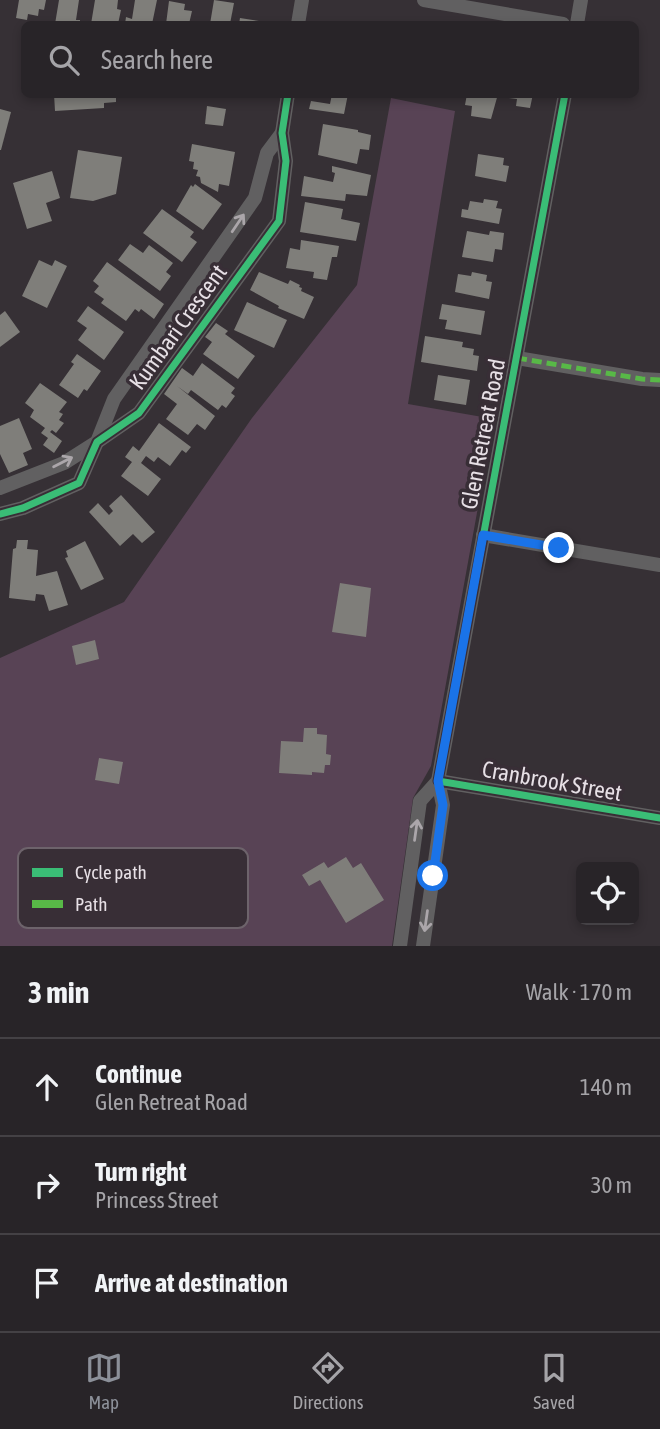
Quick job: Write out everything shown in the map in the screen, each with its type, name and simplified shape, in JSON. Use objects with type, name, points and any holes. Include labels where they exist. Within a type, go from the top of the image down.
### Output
[{"type":"street","points":[[298,21],[302,0]]},
{"type":"street","points":[[424,0],[546,21]]},
{"type":"street","points":[[578,21],[582,0]]},
{"type":"street","name":"Kumbari Crescent","points":[[0,488],[64,463],[139,413],[279,221],[286,161],[282,133],[287,98]]},
{"type":"street","name":"Glen Retreat Road","points":[[423,946],[443,805],[438,781],[564,98]]},
{"type":"street","name":"Kumbari Crescent","points":[[0,514],[23,508],[79,483],[114,399],[255,198],[267,153],[282,133]]},
{"type":"street","points":[[517,358],[660,380]]},
{"type":"street","points":[[483,535],[660,565]]},
{"type":"street","name":"Glen Retreat Road","points":[[400,946],[420,801],[438,781]]},
{"type":"street","name":"Cranbrook Street","points":[[438,781],[660,818]]},
{"type":"shaded area","points":[[391,98],[455,111],[408,404],[494,419],[431,766],[413,798],[392,946],[0,946],[0,658],[124,602],[252,418],[357,285]]},
{"type":"building","points":[[19,0],[46,0],[44,10],[39,9],[38,16],[28,14],[27,20],[16,18]]},
{"type":"building","points":[[59,0],[79,0],[76,20],[80,21],[56,21]]},
{"type":"building","points":[[95,0],[118,0],[117,9],[121,10],[119,21],[92,21]]},
{"type":"building","points":[[135,0],[157,0],[153,21],[125,21],[126,17],[132,19]]},
{"type":"building","points":[[214,0],[234,3],[231,21],[210,21]]},
{"type":"building","points":[[169,1],[185,4],[184,10],[192,11],[190,21],[166,21]]},
{"type":"building","points":[[54,98],[116,98],[116,102],[104,103],[104,108],[55,111]]},
{"type":"building","points":[[331,98],[347,98],[344,114],[309,109],[311,101],[330,104]]},
{"type":"building","points":[[466,98],[497,98],[491,119],[471,116],[472,106],[465,105]]},
{"type":"building","points":[[509,98],[532,98],[530,108],[516,106],[517,99]]},
{"type":"building","points":[[207,106],[226,109],[223,126],[205,124]]},
{"type":"building","points":[[0,109],[11,112],[1,150],[0,150]]},
{"type":"building","points":[[323,124],[371,135],[369,150],[360,149],[357,164],[318,155]]},
{"type":"building","points":[[192,144],[235,152],[229,186],[219,184],[218,192],[201,183],[200,177],[196,176],[198,170],[193,169],[194,162],[189,161]]},
{"type":"building","points":[[78,150],[122,157],[116,194],[93,201],[70,198]]},
{"type":"building","points":[[478,154],[504,158],[503,165],[509,166],[506,182],[475,176]]},
{"type":"building","points":[[332,166],[371,175],[367,196],[346,194],[345,201],[301,196],[304,176],[333,182],[335,173],[332,172]]},
{"type":"building","points":[[52,171],[60,198],[46,203],[52,221],[27,229],[13,183]]},
{"type":"building","points":[[195,184],[222,204],[203,230],[176,211],[191,185],[193,187]]},
{"type":"building","points":[[484,199],[498,201],[496,208],[502,209],[499,224],[461,217],[462,209],[468,210],[470,201],[483,203]]},
{"type":"building","points":[[305,202],[343,209],[341,219],[360,223],[356,241],[300,232]]},
{"type":"building","points":[[162,209],[194,232],[190,237],[197,242],[182,262],[143,233]]},
{"type":"building","points":[[467,231],[489,235],[490,231],[504,233],[502,250],[495,249],[493,262],[462,257]]},
{"type":"building","points":[[301,240],[339,246],[337,257],[332,257],[327,280],[313,278],[314,272],[286,268],[290,248],[300,250]]},
{"type":"building","points":[[130,244],[143,253],[149,245],[173,263],[166,272],[171,276],[160,291],[118,260]]},
{"type":"building","points":[[39,260],[52,266],[55,260],[67,266],[47,308],[22,296]]},
{"type":"building","points":[[107,262],[164,304],[154,319],[141,309],[139,312],[135,309],[126,321],[101,303],[104,299],[94,292],[99,286],[93,281]]},
{"type":"building","points":[[259,272],[288,284],[290,280],[300,285],[301,291],[314,297],[304,319],[278,308],[279,306],[250,290]]},
{"type":"building","points":[[472,272],[487,275],[486,281],[492,282],[489,299],[455,292],[458,274],[471,276]]},
{"type":"building","points":[[247,302],[287,320],[274,348],[234,330]]},
{"type":"building","points":[[442,304],[485,311],[481,335],[445,329],[447,320],[439,319]]},
{"type":"building","points":[[88,306],[124,332],[104,360],[78,340],[87,328],[77,321]]},
{"type":"building","points":[[5,311],[20,332],[0,347],[0,315]]},
{"type":"building","points":[[216,323],[228,331],[225,334],[255,356],[238,379],[203,354],[212,342],[205,337]]},
{"type":"building","points":[[425,336],[463,342],[462,347],[474,349],[473,355],[479,356],[477,371],[421,362]]},
{"type":"building","points":[[77,354],[101,371],[87,391],[84,389],[78,398],[59,385],[74,364],[71,362]]},
{"type":"building","points":[[202,363],[235,388],[231,393],[235,396],[226,408],[222,405],[218,410],[191,390],[188,394],[177,386],[215,416],[205,430],[197,424],[188,435],[166,419],[177,404],[164,394],[182,368],[193,376]]},
{"type":"building","points":[[438,375],[470,380],[466,405],[434,400]]},
{"type":"building","points":[[40,383],[67,402],[59,412],[63,414],[59,420],[64,423],[56,433],[52,430],[50,432],[62,441],[54,453],[43,445],[48,438],[41,433],[45,428],[30,417],[34,410],[25,403]]},
{"type":"building","points":[[19,418],[32,449],[23,453],[28,465],[9,473],[0,454],[0,426]]},
{"type":"building","points":[[159,423],[191,447],[186,453],[182,450],[170,466],[158,457],[154,462],[146,456],[141,463],[161,479],[148,496],[121,476],[132,462],[125,457],[133,446],[139,451]]},
{"type":"building","points":[[121,495],[155,532],[142,543],[133,534],[120,546],[89,512],[98,503],[109,515],[113,511],[109,506]]},
{"type":"building","points":[[17,540],[28,540],[27,549],[38,550],[36,576],[57,571],[68,605],[49,611],[44,595],[36,594],[35,601],[9,598],[13,549],[16,548]]},
{"type":"building","points":[[85,541],[104,579],[81,590],[65,558],[68,557],[66,551]]},
{"type":"building","points":[[340,583],[371,588],[366,637],[332,632]]},
{"type":"building","points":[[95,640],[99,659],[76,665],[72,646]]},
{"type":"building","points":[[304,728],[317,728],[317,734],[327,735],[326,754],[331,755],[330,765],[325,765],[324,773],[312,772],[312,775],[279,773],[281,741],[303,742]]},
{"type":"building","points":[[99,758],[123,762],[119,784],[95,780]]},
{"type":"building","points":[[346,857],[353,868],[361,863],[384,900],[346,923],[320,880],[309,886],[302,875],[324,862],[328,868]]},
{"type":"marked path","points":[[517,358],[660,380]]},
{"type":"cycle path","points":[[0,514],[23,508],[79,483],[97,442],[139,413],[279,221],[286,161],[282,133],[287,98]]},
{"type":"cycle path","points":[[564,98],[438,781],[660,818]]},
{"type":"route","points":[[433,876],[443,805],[438,781],[483,535],[559,548]]}]
